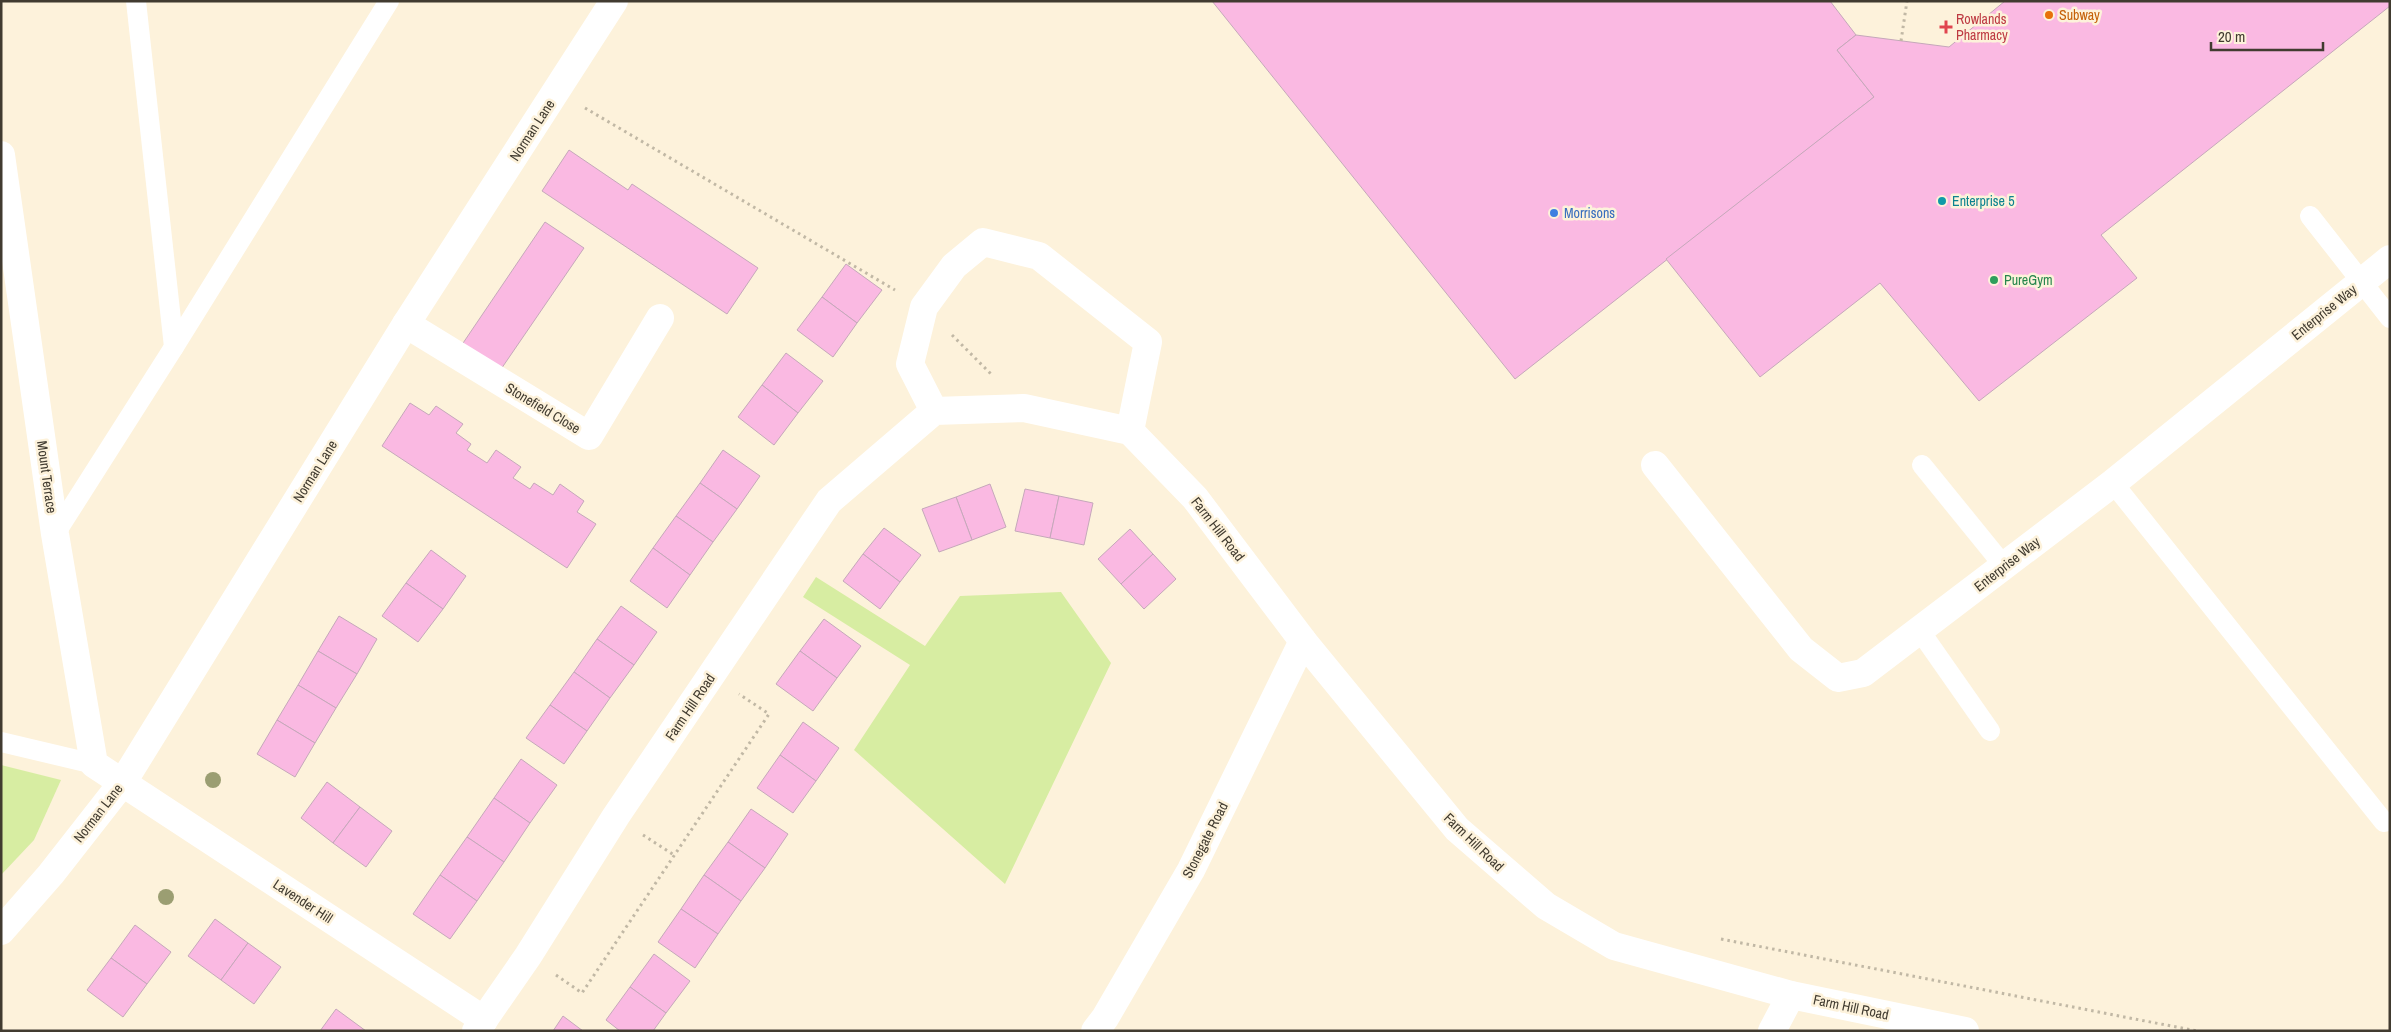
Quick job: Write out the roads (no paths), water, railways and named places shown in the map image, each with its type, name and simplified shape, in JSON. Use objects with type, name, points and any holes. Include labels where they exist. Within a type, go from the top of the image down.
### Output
[{"type":"street","name":"Norman Lane","points":[[1,931],[51,874],[122,782],[406,324],[614,1]]},
{"type":"street","name":"Mount Terrace","points":[[1,155],[55,534],[94,764]]},
{"type":"street","points":[[983,242],[1039,256],[1148,342],[1130,431],[1024,408],[934,411],[910,364],[924,307],[954,266],[983,242]]},
{"type":"street","name":"Enterprise Way","points":[[1654,465],[1801,649],[1838,678],[1864,673],[2113,483],[2390,259]]},
{"type":"street","name":"Stonefield Close","points":[[406,324],[588,436],[660,318]]},
{"type":"street","name":"Farm Hill Road","points":[[480,1025],[528,956],[616,816],[829,501],[934,411]]},
{"type":"street","name":"Farm Hill Road","points":[[1130,431],[1195,498],[1303,641],[1457,829],[1546,906],[1614,946],[1791,995],[1965,1031]]},
{"type":"street","name":"Stonegate Road","points":[[1095,1031],[1106,1018],[1190,870],[1303,641]]},
{"type":"street","points":[[94,764],[122,782]]},
{"type":"street","name":"Lavender Hill","points":[[122,782],[480,1025]]},
{"type":"street","points":[[1772,1031],[1791,995]]},
{"type":"lane","points":[[136,1],[174,347]]},
{"type":"lane","points":[[55,534],[174,347],[389,1]]},
{"type":"lane","points":[[2310,216],[2390,318]]},
{"type":"lane","points":[[1922,465],[2004,566]]},
{"type":"lane","points":[[2113,483],[2384,822]]},
{"type":"lane","points":[[1920,632],[1990,732]]},
{"type":"lane","points":[[1,742],[94,764]]},
{"type":"place","name":"Subway","points":[[2049,15]]},
{"type":"place","name":"Rowlands Pharmacy","points":[[1946,27]]},
{"type":"place","name":"Enterprise 5","points":[[1942,201]]},
{"type":"place","name":"Morrisons","points":[[1554,213]]},
{"type":"place","name":"PureGym","points":[[1994,280]]}]
